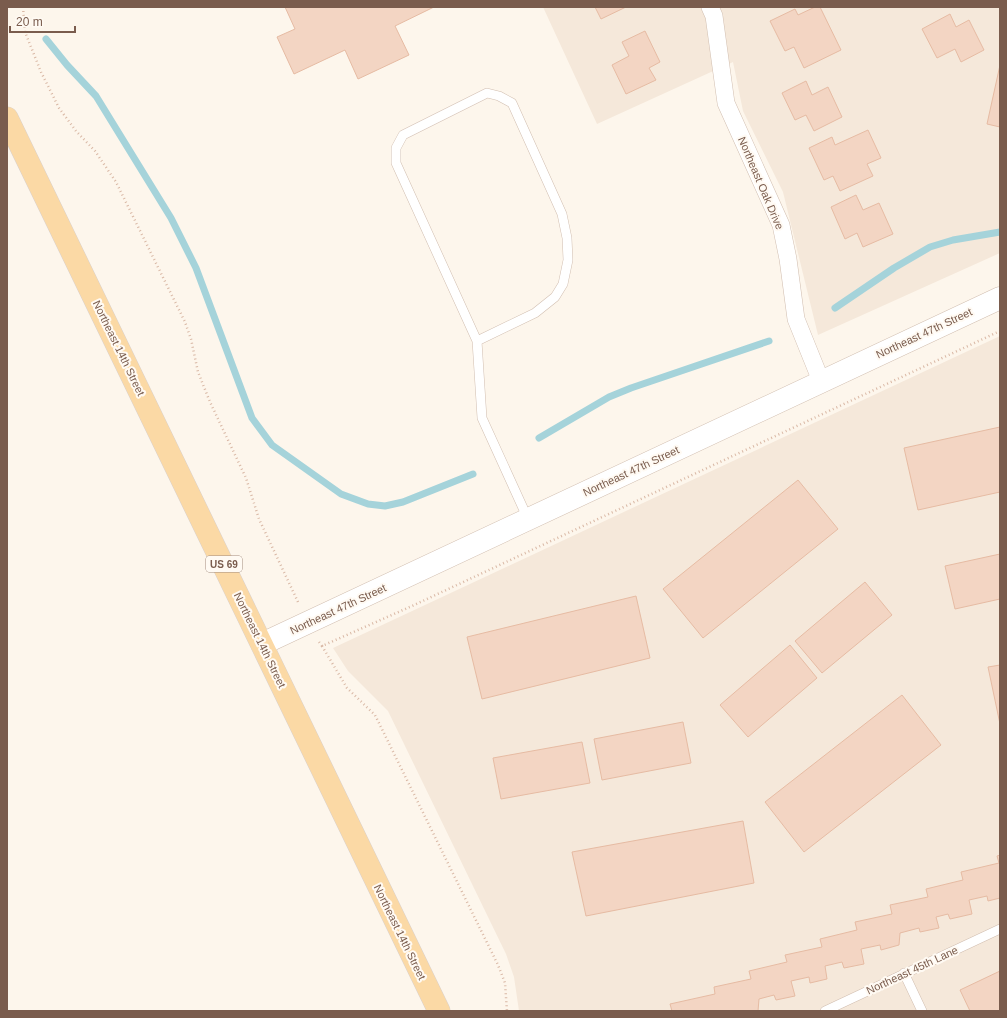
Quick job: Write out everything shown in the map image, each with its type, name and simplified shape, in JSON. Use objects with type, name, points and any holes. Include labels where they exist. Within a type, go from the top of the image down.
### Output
[{"type":"main road","name":"Northeast 14th Street","points":[[7,118],[438,1011]]},
{"type":"street","name":"Northeast Oak Drive","points":[[710,7],[714,16],[726,103],[781,225],[788,259],[791,294],[796,319],[821,381]]},
{"type":"street","name":"Northeast 47th Street","points":[[262,644],[1000,298]]},
{"type":"lane","points":[[477,341],[534,313],[555,297],[563,284],[568,260],[568,238],[562,214],[512,103],[499,96],[487,93],[403,134],[396,148],[396,163],[477,341],[482,418],[528,519]]},
{"type":"lane","name":"Northeast 45th Lane","points":[[825,1011],[1000,929]]},
{"type":"lane","points":[[904,973],[922,1011]]},
{"type":"path","points":[[23,7],[25,32],[41,72],[59,108],[76,131],[103,160],[116,182],[185,322],[191,339],[198,372],[210,402],[246,478],[259,519],[308,622],[322,646],[347,688],[375,715],[498,965],[505,983],[507,1011]]},
{"type":"path","points":[[322,646],[412,606],[1000,331]]},
{"type":"shaded area","points":[[543,7],[1000,7],[1000,253],[818,335],[783,192],[743,111],[733,62],[597,124]]},
{"type":"shaded area","points":[[1000,336],[1000,1011],[519,1011],[514,977],[506,954],[388,711],[348,671],[333,648]]},
{"type":"building","points":[[285,7],[434,7],[395,26],[409,55],[358,79],[345,50],[294,74],[277,37],[295,29]]},
{"type":"building","points":[[595,7],[626,7],[601,19]]},
{"type":"building","points":[[815,7],[820,7],[841,50],[804,68],[794,47],[785,51],[770,21],[795,9],[798,15]]},
{"type":"building","points":[[950,14],[956,27],[969,20],[984,50],[961,62],[955,49],[937,58],[922,29]]},
{"type":"building","points":[[645,31],[660,62],[649,68],[656,80],[626,94],[612,65],[629,56],[622,42]]},
{"type":"building","points":[[1000,65],[1000,127],[987,124]]},
{"type":"building","points":[[806,81],[812,95],[828,87],[842,117],[814,131],[806,115],[795,120],[782,93]]},
{"type":"building","points":[[868,130],[881,158],[867,164],[873,176],[840,191],[833,176],[824,180],[809,148],[832,137],[835,145]]},
{"type":"building","points":[[856,195],[863,210],[879,203],[893,234],[863,247],[857,233],[845,239],[831,207]]},
{"type":"building","points":[[1000,427],[1000,492],[918,510],[904,448]]},
{"type":"building","points":[[798,480],[838,529],[703,638],[663,589]]},
{"type":"building","points":[[1000,554],[1000,599],[955,609],[945,566]]},
{"type":"building","points":[[865,582],[892,615],[822,673],[795,641]]},
{"type":"building","points":[[636,596],[650,658],[482,699],[467,637]]},
{"type":"building","points":[[790,645],[817,678],[748,737],[720,705]]},
{"type":"building","points":[[1000,665],[1000,724],[988,667]]},
{"type":"building","points":[[902,695],[941,745],[804,852],[765,802]]},
{"type":"building","points":[[683,722],[691,763],[602,780],[594,739]]},
{"type":"building","points":[[582,742],[590,783],[501,799],[493,758]]},
{"type":"building","points":[[743,821],[754,883],[586,916],[572,852]]},
{"type":"building","points":[[1000,855],[1000,898],[988,901],[987,896],[969,900],[972,914],[950,919],[948,914],[936,917],[939,928],[920,932],[919,928],[900,933],[899,945],[881,950],[880,945],[861,949],[864,964],[844,968],[842,962],[825,966],[827,979],[810,983],[809,977],[791,981],[795,996],[776,1000],[774,995],[759,999],[758,1011],[672,1011],[670,1004],[715,994],[714,987],[751,979],[749,971],[787,962],[785,955],[822,947],[820,939],[857,930],[855,922],[892,914],[890,905],[928,897],[926,889],[963,880],[961,872],[999,863],[997,856]]},
{"type":"building","points":[[1000,971],[1000,1011],[970,1011],[960,990]]},
{"type":"waterway","points":[[46,39],[67,65],[96,96],[171,218],[196,268],[252,418],[272,445],[341,494],[368,504],[385,506],[403,502],[473,474]]},
{"type":"waterway","points":[[835,308],[894,268],[930,247],[953,240],[1000,232]]},
{"type":"waterway","points":[[539,438],[609,397],[631,388],[769,341]]}]
